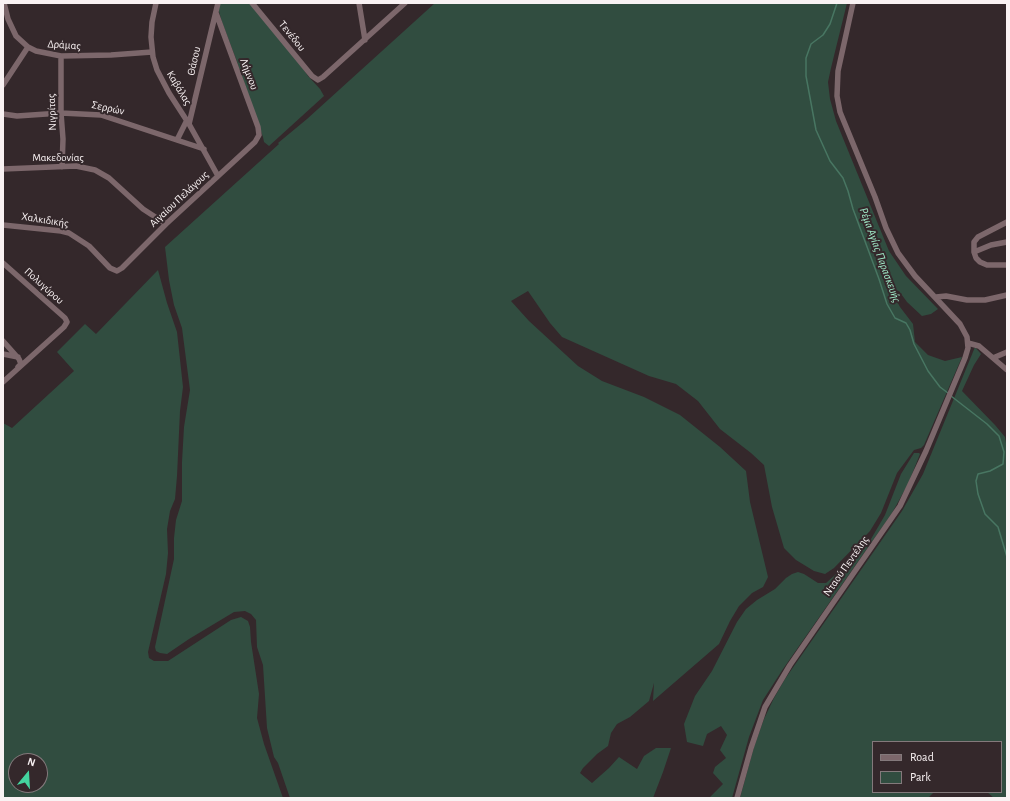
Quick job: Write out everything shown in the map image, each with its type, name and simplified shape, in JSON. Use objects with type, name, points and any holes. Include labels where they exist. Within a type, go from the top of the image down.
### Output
[{"type":"street","name":"Δράμας","points":[[4,3],[8,19],[14,33],[28,47],[40,53],[61,56],[111,56],[152,52]]},
{"type":"street","name":"Καβάλας","points":[[156,3],[152,16],[152,52],[161,79],[204,149],[218,176]]},
{"type":"street","name":"Θάσου","points":[[177,140],[188,122],[218,3]]},
{"type":"street","name":"Τενέδου","points":[[252,3],[312,76],[318,80],[323,78],[366,40]]},
{"type":"street","points":[[360,3],[366,40]]},
{"type":"street","points":[[366,40],[405,3]]},
{"type":"street","points":[[853,3],[838,71],[837,96],[840,112],[886,228],[898,253],[911,270],[965,331],[968,343],[979,346],[1007,370]]},
{"type":"street","name":"Λήμνου","points":[[216,13],[258,127],[259,136],[255,142]]},
{"type":"street","points":[[3,85],[28,47]]},
{"type":"street","name":"Νιγρίτας","points":[[61,56],[61,114],[63,139],[62,166]]},
{"type":"street","name":"Σερρών","points":[[3,114],[21,116],[61,114],[101,115],[204,149]]},
{"type":"street","name":"Αιγαίου Πελάγους","points":[[117,271],[122,268],[166,224],[255,142]]},
{"type":"street","name":"Μακεδονίας","points":[[3,168],[62,166],[85,167],[102,173],[112,180],[143,209],[166,224]]},
{"type":"street","points":[[1007,222],[978,237],[974,242],[974,252],[976,258],[980,262],[987,265],[1007,265]]},
{"type":"street","name":"Χαλκιδικής","points":[[3,225],[50,229],[69,233],[89,246],[110,268],[117,271]]},
{"type":"street","points":[[974,252],[991,245],[1007,242]]},
{"type":"street","name":"Πολυγύρου","points":[[3,263],[65,318],[67,322],[64,327],[17,369]]},
{"type":"street","points":[[936,297],[946,296],[967,300],[985,300],[1007,296]]},
{"type":"street","points":[[3,341],[18,357],[20,364],[17,369],[3,382]]},
{"type":"street","name":"Νταού Πεντέλης","points":[[737,798],[751,748],[765,707],[790,665],[900,506],[917,471],[965,358],[968,343]]},
{"type":"street","points":[[994,358],[1007,352]]},
{"type":"street","points":[[3,354],[18,357]]},
{"type":"green space","points":[[220,3],[250,3],[320,89],[324,96],[269,146],[264,142],[222,22],[218,8]]},
{"type":"green space","points":[[435,3],[847,3],[828,82],[830,99],[836,121],[889,251],[906,276],[938,309],[931,314],[922,316],[907,302],[899,291],[894,290],[894,296],[900,307],[913,324],[915,342],[928,355],[945,361],[962,357],[924,445],[921,448],[914,450],[897,473],[881,513],[870,531],[834,568],[825,574],[814,571],[796,560],[784,548],[772,507],[764,465],[720,429],[698,401],[676,384],[649,376],[562,337],[550,323],[528,291],[511,301],[529,321],[578,366],[602,381],[644,397],[680,415],[720,447],[746,471],[750,502],[768,577],[763,587],[752,593],[739,606],[719,644],[653,701],[654,683],[649,701],[630,717],[617,724],[611,733],[608,746],[597,754],[580,773],[592,783],[619,757],[637,769],[644,756],[656,748],[671,748],[653,798],[290,798],[278,763],[274,757],[267,728],[263,665],[257,647],[256,620],[251,614],[245,611],[234,612],[167,654],[156,651],[155,647],[174,559],[176,520],[182,501],[184,427],[190,390],[182,328],[174,305],[165,247],[279,144],[278,143],[307,119]]},
{"type":"green space","points":[[158,270],[177,332],[183,387],[180,411],[175,499],[170,511],[167,529],[168,553],[166,574],[148,652],[149,658],[154,661],[168,661],[231,620],[241,617],[248,621],[259,694],[257,718],[264,744],[283,798],[3,798],[3,423],[12,428],[74,371],[57,352],[85,324],[96,334]]},
{"type":"green space","points":[[975,347],[981,354],[974,365],[962,391],[1005,437],[1007,449],[1007,798],[994,798],[988,793],[1002,793],[1002,741],[872,741],[872,793],[933,793],[928,798],[740,798],[754,747],[764,719],[774,698],[785,679],[902,511],[923,474]]},
{"type":"green space","points":[[914,453],[920,454],[908,484],[892,513],[763,700],[749,737],[732,798],[709,798],[723,784],[713,773],[715,767],[726,758],[720,750],[727,735],[721,726],[707,734],[703,746],[687,742],[684,724],[695,696],[712,671],[737,622],[746,609],[775,589],[792,574],[798,572],[818,583],[826,583],[853,559],[871,539],[885,515],[901,474]]},
{"type":"waterway","name":"Ρέμα Αγίας Παρασκευής","points":[[837,3],[830,24],[823,35],[811,44],[806,58],[806,76],[816,130],[830,161],[843,178],[887,304],[895,318],[906,323],[910,330],[914,344],[928,371],[940,387],[948,393]]},
{"type":"waterway","name":"Ρέμα Αγίας Παρασκευής","points":[[951,396],[987,424],[999,436],[1004,452],[1003,464],[990,471],[978,474],[976,481],[978,494],[985,514],[998,527],[1007,557]]}]
